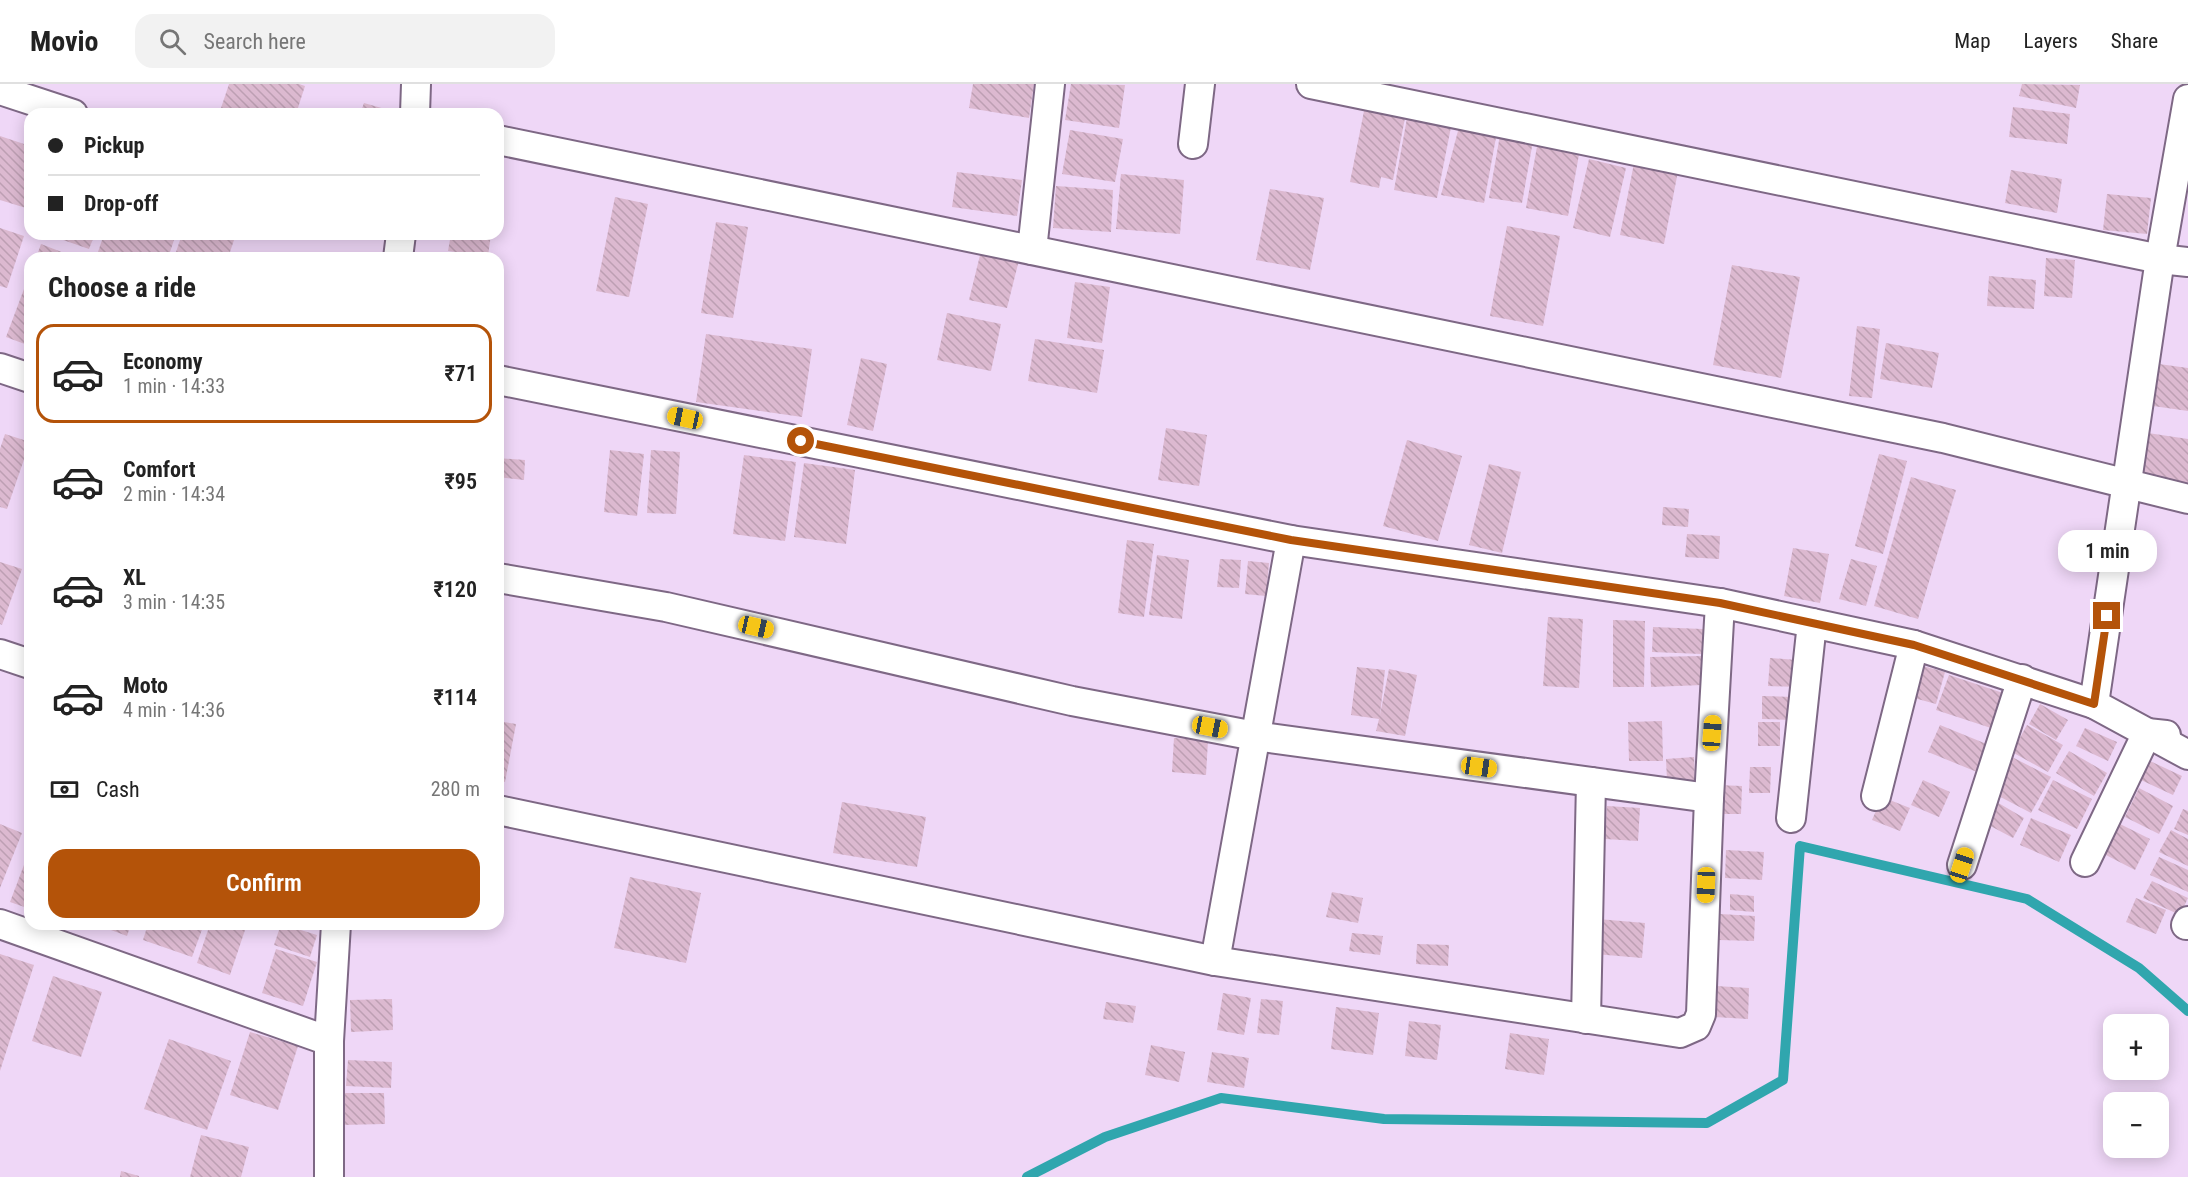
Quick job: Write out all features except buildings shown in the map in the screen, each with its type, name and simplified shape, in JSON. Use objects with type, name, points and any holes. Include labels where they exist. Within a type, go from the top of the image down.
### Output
[{"type":"street","points":[[415,108],[416,84]]},
{"type":"street","points":[[1032,250],[1050,84]]},
{"type":"street","points":[[1193,144],[1200,84]]},
{"type":"street","points":[[1311,84],[2174,260]]},
{"type":"street","points":[[0,90],[55,108]]},
{"type":"street","points":[[2094,704],[2127,485],[2174,260],[2188,99]]},
{"type":"street","points":[[504,141],[1932,435],[2188,499]]},
{"type":"street","points":[[0,368],[24,376]]},
{"type":"street","points":[[504,381],[1291,540],[1720,603],[1914,645],[2094,704],[2188,755]]},
{"type":"street","points":[[1215,961],[1291,540]]},
{"type":"street","points":[[504,579],[666,607],[1072,700],[1255,736],[1709,798]]},
{"type":"street","points":[[504,811],[1215,961],[1680,1033],[1696,1026],[1701,1014],[1709,798],[1720,603]]},
{"type":"street","points":[[1791,818],[1812,623]]},
{"type":"street","points":[[1876,796],[1914,645]]},
{"type":"street","points":[[0,654],[24,662]]},
{"type":"street","points":[[1962,865],[2022,679]]},
{"type":"street","points":[[2147,733],[2188,738]]},
{"type":"street","points":[[2085,862],[2147,733]]},
{"type":"street","points":[[1586,1019],[1591,782]]},
{"type":"street","points":[[0,924],[329,1041]]},
{"type":"street","points":[[329,1177],[329,1041],[336,930]]},
{"type":"waterway","points":[[1027,1177],[1105,1137],[1221,1098],[1384,1119],[1707,1123],[1783,1080],[1800,846],[2027,899],[2139,968],[2188,1011]]},
{"type":"route","points":[[801,441],[1291,540],[1720,603],[1914,645],[2094,704],[2107,616]]}]
